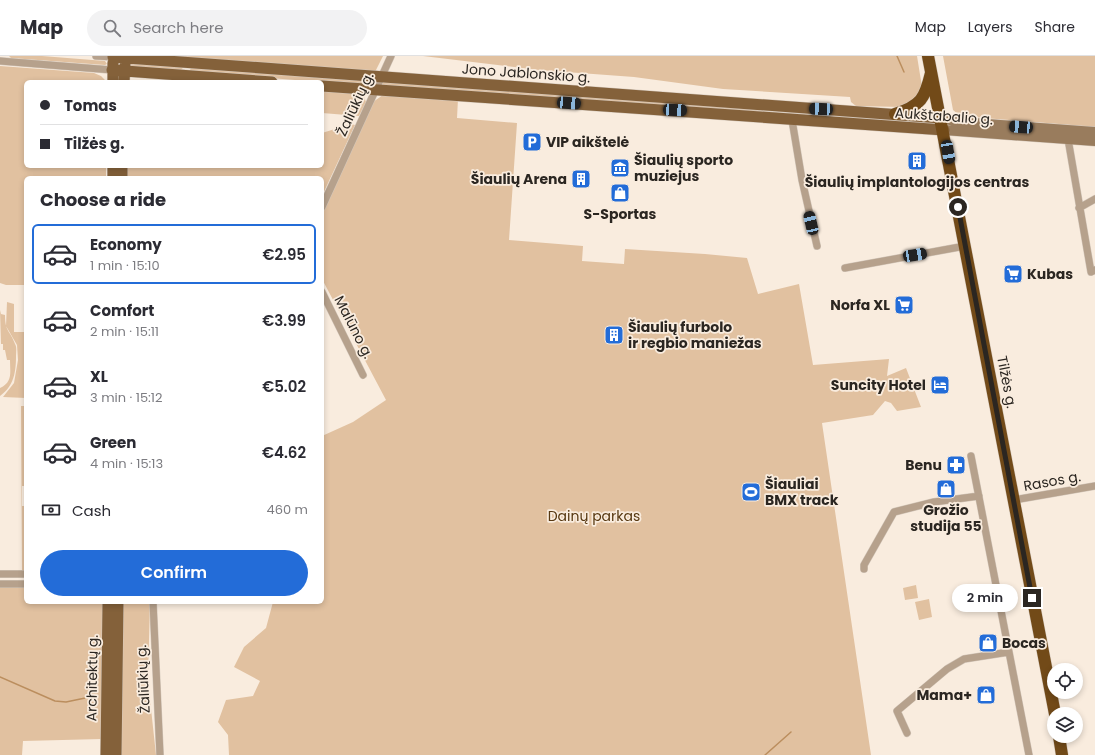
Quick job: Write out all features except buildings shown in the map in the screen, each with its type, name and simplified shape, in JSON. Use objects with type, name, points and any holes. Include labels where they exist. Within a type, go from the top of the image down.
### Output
[{"type":"highway","name":"Tilžės g.","points":[[928,56],[1053,707]]},
{"type":"highway","points":[[895,114],[908,110],[922,100],[932,72]]},
{"type":"highway","points":[[1060,743],[1062,755]]},
{"type":"main road","name":"Jono Jablonskio g.","points":[[113,56],[793,108]]},
{"type":"main road","points":[[113,56],[113,80]]},
{"type":"main road","points":[[124,76],[125,57]]},
{"type":"main road","points":[[112,70],[124,76],[223,80]]},
{"type":"main road","name":"Jono Jablonskio g.","points":[[324,86],[792,120]]},
{"type":"main road","points":[[792,120],[793,108]]},
{"type":"main road","name":"Aukštabalio g.","points":[[793,108],[895,114],[942,124],[1095,141]]},
{"type":"main road","name":"Aukštabalio g.","points":[[792,120],[942,124],[958,122],[1095,132]]},
{"type":"main road","name":"Architektų g.","points":[[108,604],[116,755]]},
{"type":"main road","name":"Architektų g.","points":[[106,755],[118,604]]},
{"type":"street","points":[[1,56],[0,60],[112,70]]},
{"type":"street","points":[[96,56],[113,56]]},
{"type":"street","name":"Žaliūkių g.","points":[[324,203],[391,56]]},
{"type":"street","points":[[792,120],[800,172],[817,246]]},
{"type":"street","points":[[1068,139],[1091,272],[1095,270]]},
{"type":"street","points":[[1079,208],[1095,199]]},
{"type":"street","points":[[845,268],[965,246]]},
{"type":"street","name":"Malūno g.","points":[[324,296],[363,374]]},
{"type":"street","points":[[971,456],[1028,755]]},
{"type":"street","name":"Rasos g.","points":[[1014,500],[1095,486]]},
{"type":"street","points":[[864,569],[864,564],[894,512],[934,502],[979,496]]},
{"type":"street","points":[[0,574],[24,574]]},
{"type":"street","points":[[0,584],[24,584]]},
{"type":"street","name":"Žaliūkių g.","points":[[152,604],[160,755]]},
{"type":"street","points":[[907,733],[897,711],[947,669],[964,659],[1009,652]]},
{"type":"green space","points":[[9,56],[42,56],[105,61],[107,64],[11,58]]},
{"type":"green space","points":[[162,56],[383,56],[375,72]]},
{"type":"green space","points":[[423,56],[917,56],[922,87],[919,98],[902,107],[856,106],[851,102],[850,97],[723,89],[634,77],[539,70]]},
{"type":"green space","points":[[943,56],[1095,56],[1095,127],[960,116],[953,110]]},
{"type":"green space","points":[[131,63],[183,68],[179,71],[130,67]]},
{"type":"green space","points":[[0,66],[94,73],[101,76],[105,80],[24,80],[24,168],[106,168],[106,176],[24,176],[24,285],[6,285],[0,283]]},
{"type":"green space","points":[[191,68],[375,81],[375,83],[371,86],[324,82],[324,80],[294,80],[192,72],[190,70]]},
{"type":"green space","points":[[383,82],[786,111],[761,110],[745,113],[382,86]]},
{"type":"green space","points":[[324,90],[363,94],[366,102],[359,116],[324,113]]},
{"type":"green space","name":"Dainų parkas","points":[[383,95],[458,99],[457,118],[517,123],[509,240],[583,246],[582,261],[624,264],[625,249],[747,258],[758,294],[799,284],[813,365],[889,359],[887,376],[906,368],[921,407],[897,411],[891,403],[885,401],[873,415],[822,423],[871,755],[229,755],[228,735],[218,722],[226,700],[253,696],[260,681],[234,667],[244,647],[266,628],[272,604],[324,604],[324,435],[353,422],[386,400],[324,283],[324,209],[373,102]]},
{"type":"green space","points":[[351,124],[355,125],[324,192],[324,176],[126,176],[128,168],[324,168],[324,132]]},
{"type":"green space","points":[[7,302],[14,304],[14,332],[24,332],[24,398],[3,397],[14,383],[18,360],[17,345],[6,326]]},
{"type":"green space","points":[[0,310],[1,314],[5,315],[7,328],[16,345],[16,350],[13,378],[8,388],[0,396],[0,388],[9,380],[10,360],[7,360],[5,350],[3,350],[3,344],[1,344]]},
{"type":"green space","points":[[21,406],[24,406],[24,486],[22,486],[22,506],[24,506],[24,571],[22,571]]},
{"type":"green space","points":[[916,585],[918,598],[905,600],[903,588]]},
{"type":"green space","points":[[0,587],[24,587],[24,604],[104,604],[102,739],[23,741],[22,755],[0,755]]},
{"type":"green space","points":[[929,599],[932,617],[919,620],[915,602]]},
{"type":"green space","points":[[123,604],[150,604],[148,681],[156,755],[121,755]]},
{"type":"waterway","points":[[897,56],[904,72]]},
{"type":"waterway","points":[[0,677],[55,701],[66,702],[90,697]]},
{"type":"waterway","points":[[765,755],[791,732]]},
{"type":"place","name":"VIP aikštelė","points":[[532,142]]},
{"type":"place","name":"Šiaulių implantologijos centras","points":[[917,161]]},
{"type":"place","name":"Šiaulių sporto muziejus","points":[[620,168]]},
{"type":"place","name":"Šiaulių Arena","points":[[581,179]]},
{"type":"place","name":"S-Sportas","points":[[620,193]]},
{"type":"place","name":"Kubas","points":[[1013,274]]},
{"type":"place","name":"Norfa XL","points":[[904,305]]},
{"type":"place","name":"Šiaulių furbolo ir regbio maniežas","points":[[614,335]]},
{"type":"place","name":"Suncity Hotel","points":[[940,385]]},
{"type":"place","name":"Benu","points":[[956,465]]},
{"type":"place","name":"Grožio studija 55","points":[[946,489]]},
{"type":"place","name":"Šiauliai BMX track","points":[[751,492]]},
{"type":"place","name":"Bocas","points":[[988,643]]},
{"type":"place","name":"Mama+","points":[[986,695]]},
{"type":"route","points":[[958,207],[1032,598]]}]
